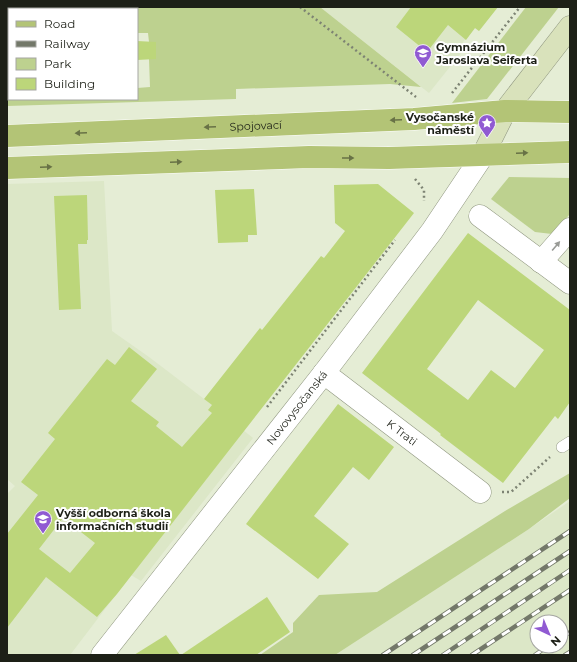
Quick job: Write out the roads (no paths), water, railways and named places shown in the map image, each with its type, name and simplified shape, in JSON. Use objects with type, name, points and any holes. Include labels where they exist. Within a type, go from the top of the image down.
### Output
[{"type":"main road","points":[[483,155],[505,111],[570,27]]},
{"type":"main road","points":[[505,111],[570,112]]},
{"type":"main road","name":"Spojovací","points":[[7,136],[406,119],[505,111]]},
{"type":"main road","points":[[7,168],[309,157],[390,158],[570,152]]},
{"type":"street","name":"Novovysočanská","points":[[102,655],[324,373],[432,231],[483,155]]},
{"type":"street","points":[[480,216],[570,283]]},
{"type":"street","points":[[542,262],[570,229]]},
{"type":"street","name":"K Trati","points":[[324,373],[480,492]]},
{"type":"railway","points":[[383,655],[570,531]]},
{"type":"railway","points":[[413,655],[570,551]]},
{"type":"railway","points":[[443,655],[570,570]]},
{"type":"railway","points":[[472,655],[570,590]]},
{"type":"railway","points":[[565,655],[570,652]]},
{"type":"place","name":"Gymnázium Jaroslava Seiferta","points":[[423,68]]},
{"type":"place","name":"Vysočanské náměstí","points":[[487,138]]},
{"type":"place","name":"Vyšší odborná škola informačních studií","points":[[43,534]]}]
